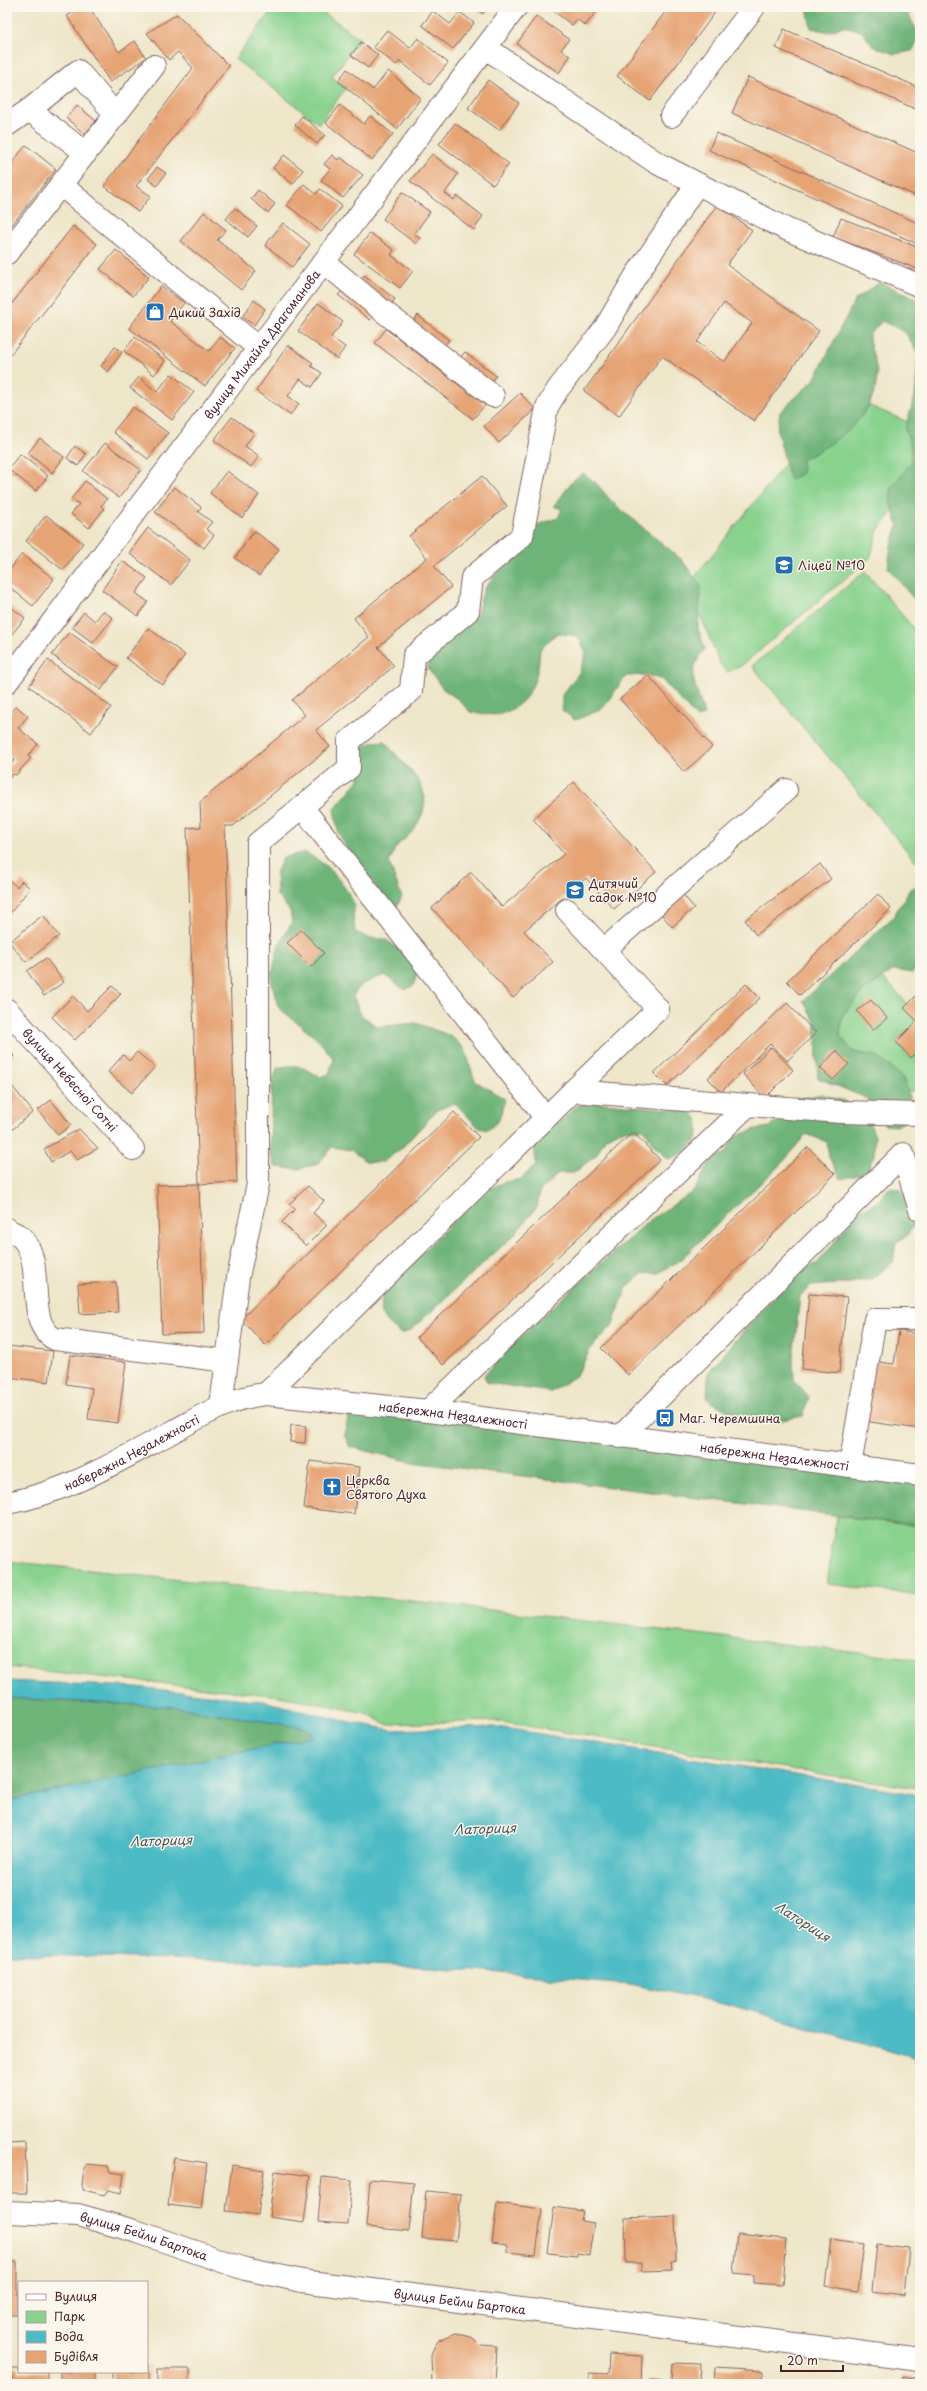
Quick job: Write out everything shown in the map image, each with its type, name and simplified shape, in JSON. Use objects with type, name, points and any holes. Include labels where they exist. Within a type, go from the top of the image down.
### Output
[{"type":"street","name":"вулиця Михайла Драгоманова","points":[[7,682],[325,263],[516,7]]},
{"type":"street","points":[[671,116],[754,7]]},
{"type":"street","points":[[486,48],[657,163],[786,229],[920,286]]},
{"type":"street","points":[[7,253],[154,66]]},
{"type":"street","points":[[7,125],[29,110],[78,71],[116,115]]},
{"type":"street","points":[[29,110],[86,153]]},
{"type":"street","points":[[222,1405],[238,1277],[258,1184],[258,843],[349,768],[349,741],[411,691],[414,656],[468,611],[472,578],[522,536],[547,407],[558,389],[606,328],[635,277],[697,184]]},
{"type":"street","points":[[61,185],[260,349]]},
{"type":"street","points":[[325,263],[383,311],[494,396]]},
{"type":"street","points":[[604,950],[786,790]]},
{"type":"street","points":[[302,807],[545,1117]]},
{"type":"street","points":[[266,1394],[545,1117],[658,1008],[567,910]]},
{"type":"street","name":"вулиця Небесної Сотні","points":[[7,1010],[133,1149]]},
{"type":"street","points":[[573,1091],[841,1112],[920,1114]]},
{"type":"street","points":[[428,1411],[748,1105]]},
{"type":"street","points":[[620,1437],[903,1154],[920,1210]]},
{"type":"street","points":[[7,1230],[21,1237],[29,1249],[33,1261],[39,1315],[42,1328],[47,1335],[55,1339],[227,1361]]},
{"type":"street","points":[[850,1466],[875,1318],[920,1320]]},
{"type":"street","name":"набережна Незалежності","points":[[7,1502],[32,1498],[89,1476],[222,1405],[246,1396],[266,1394],[428,1411],[920,1475]]},
{"type":"street","name":"вулиця Бейли Бартока","points":[[7,2212],[78,2215],[138,2232],[245,2269],[302,2281],[920,2360]]},
{"type":"green space","points":[[274,7],[316,7],[360,39],[332,77],[346,88],[319,124],[235,59]]},
{"type":"green space","points":[[807,7],[905,7],[920,38],[912,51],[894,54],[873,46],[861,31],[843,26],[829,32],[811,28]]},
{"type":"green space","points":[[880,282],[920,301],[920,606],[888,568],[891,546],[898,526],[890,502],[892,487],[911,463],[911,447],[905,429],[915,396],[918,353],[905,332],[882,321],[869,335],[877,374],[875,390],[870,403],[862,416],[852,427],[828,445],[802,460],[802,473],[790,480],[777,430],[780,412],[814,380],[855,300]]},
{"type":"green space","points":[[846,396],[920,427],[920,477],[878,530],[870,558],[741,666],[727,672],[720,664],[688,585],[821,419]]},
{"type":"green space","points":[[583,473],[597,484],[612,502],[681,559],[701,586],[698,629],[705,649],[695,666],[694,680],[704,715],[697,718],[662,680],[648,675],[626,676],[602,709],[575,720],[562,710],[562,695],[579,673],[586,653],[578,636],[557,633],[540,650],[535,679],[532,688],[527,695],[514,708],[497,715],[470,712],[459,700],[443,689],[428,669],[429,656],[476,616],[484,589],[514,551],[539,524],[558,518],[562,509],[553,506],[570,484]]},
{"type":"green space","points":[[865,571],[920,636],[920,861],[917,863],[752,666]]},
{"type":"green space","points":[[385,741],[418,781],[423,791],[425,802],[422,815],[414,829],[397,846],[389,863],[402,897],[394,911],[349,852],[338,832],[334,809],[359,780],[358,763],[362,747],[374,742]]},
{"type":"green space","points":[[304,852],[328,868],[345,888],[355,905],[353,916],[355,932],[369,938],[385,939],[399,949],[417,972],[414,985],[405,990],[384,975],[362,984],[353,996],[361,1015],[378,1027],[416,1023],[451,1036],[465,1049],[475,1081],[505,1099],[499,1120],[488,1130],[479,1128],[455,1103],[437,1110],[402,1148],[383,1162],[367,1162],[351,1150],[332,1147],[318,1164],[298,1169],[276,1167],[270,1153],[272,1084],[277,1068],[290,1066],[300,1067],[320,1077],[329,1074],[334,1059],[318,1040],[278,1007],[271,979],[279,944],[292,923],[290,911],[277,895],[276,873],[283,858]]},
{"type":"green space","points":[[920,884],[920,966],[912,973],[894,970],[864,991],[842,1016],[840,1036],[853,1052],[877,1056],[903,1078],[909,1097],[907,1121],[896,1126],[885,1125],[866,1098],[818,1078],[815,1021],[803,1001],[893,917],[910,889]]},
{"type":"green space","points":[[883,978],[908,1004],[917,1021],[896,1042],[911,1058],[920,1049],[920,1089],[907,1092],[903,1078],[877,1056],[853,1052],[840,1036],[842,1016],[864,991]]},
{"type":"green space","points":[[822,1094],[847,1102],[870,1124],[875,1136],[874,1156],[866,1173],[841,1179],[829,1157],[827,1142],[806,1134],[784,1161],[679,1261],[658,1273],[642,1274],[627,1287],[612,1326],[591,1348],[577,1375],[551,1392],[488,1383],[484,1376],[510,1347],[561,1299],[650,1220],[694,1191],[712,1158],[726,1153],[734,1137],[756,1129],[770,1127],[804,1098]]},
{"type":"green space","points":[[593,1102],[689,1111],[697,1118],[698,1134],[694,1143],[690,1147],[677,1156],[668,1159],[655,1146],[644,1129],[621,1130],[605,1138],[596,1155],[574,1173],[559,1173],[540,1191],[537,1207],[515,1234],[410,1331],[401,1334],[389,1324],[385,1320],[382,1312],[381,1306],[383,1291],[469,1206],[489,1189],[505,1182],[521,1179],[536,1165],[534,1146],[550,1126],[563,1119],[577,1106]]},
{"type":"green space","points":[[889,1188],[901,1189],[910,1208],[914,1226],[905,1237],[896,1242],[893,1262],[874,1278],[850,1283],[811,1286],[800,1296],[793,1357],[794,1380],[809,1397],[803,1416],[776,1421],[728,1411],[707,1399],[708,1373],[759,1313],[799,1269],[817,1264],[859,1211],[876,1203]]},
{"type":"green space","points":[[365,1404],[920,1474],[920,1526],[412,1462],[350,1447],[344,1434],[349,1415]]},
{"type":"green space","points":[[836,1516],[920,1526],[920,1595],[827,1584]]},
{"type":"green space","points":[[7,1561],[236,1586],[405,1600],[920,1660],[920,1788],[871,1782],[496,1721],[386,1724],[366,1713],[280,1696],[7,1667]]},
{"type":"green space","points":[[7,1698],[175,1707],[307,1728],[314,1736],[7,1801]]},
{"type":"water","name":"Латориця","points":[[7,1681],[136,1687],[263,1701],[335,1719],[392,1730],[497,1727],[920,1795],[920,2059],[723,2003],[629,1984],[429,1967],[7,1954],[7,1801],[314,1736],[306,1728],[175,1707],[7,1698]]},
{"type":"building","points":[[81,7],[89,7],[119,52],[135,41],[146,58],[110,82],[67,16]]},
{"type":"building","points":[[474,7],[488,7],[483,14]]},
{"type":"building","points":[[548,7],[599,8],[585,26],[577,19],[572,25]]},
{"type":"building","points":[[669,7],[719,7],[650,101],[617,76]]},
{"type":"building","points":[[433,11],[450,24],[460,12],[474,23],[453,49],[422,25]]},
{"type":"building","points":[[177,14],[229,66],[136,186],[151,196],[138,212],[104,186],[193,68],[178,52],[169,60],[147,33]]},
{"type":"building","points":[[536,16],[569,39],[561,50],[570,56],[559,73],[517,44]]},
{"type":"building","points":[[784,29],[920,88],[920,111],[776,48]]},
{"type":"building","points":[[387,30],[410,48],[418,38],[448,63],[430,85],[400,61],[396,65],[373,47]]},
{"type":"building","points":[[361,42],[378,55],[368,68],[351,55]]},
{"type":"building","points":[[347,69],[373,90],[388,71],[421,98],[397,129],[338,81]]},
{"type":"building","points":[[748,77],[920,154],[920,198],[732,113]]},
{"type":"building","points":[[488,80],[519,103],[499,130],[468,108]]},
{"type":"building","points":[[77,105],[96,121],[85,134],[66,118]]},
{"type":"building","points":[[340,105],[364,124],[370,116],[393,134],[372,160],[326,123]]},
{"type":"building","points":[[302,116],[325,135],[317,144],[295,125]]},
{"type":"building","points":[[455,123],[509,164],[493,185],[439,144]]},
{"type":"building","points":[[716,133],[920,224],[920,245],[709,150]]},
{"type":"building","points":[[26,145],[56,169],[7,231],[7,169]]},
{"type":"building","points":[[432,154],[458,174],[445,193],[454,200],[457,196],[483,216],[474,230],[410,181]]},
{"type":"building","points":[[284,155],[303,170],[293,184],[273,168]]},
{"type":"building","points":[[332,155],[338,160],[340,157],[363,175],[343,198],[321,180],[330,169],[324,164]]},
{"type":"building","points":[[157,167],[166,173],[157,186],[148,179]]},
{"type":"building","points":[[304,184],[316,194],[320,189],[342,206],[321,232],[287,205]]},
{"type":"building","points":[[258,190],[275,204],[268,213],[251,199]]},
{"type":"building","points":[[402,192],[430,212],[414,234],[420,238],[416,244],[383,219]]},
{"type":"building","points":[[717,205],[752,230],[727,265],[819,331],[754,421],[662,356],[619,416],[584,391]],"holes":[[[724,303],[752,323],[724,362],[697,342]]]},
{"type":"building","points":[[235,208],[257,226],[248,237],[226,219]]},
{"type":"building","points":[[204,212],[226,230],[217,240],[256,271],[241,290],[181,241]]},
{"type":"building","points":[[841,218],[920,248],[920,270],[833,237]]},
{"type":"building","points":[[283,223],[310,244],[292,267],[265,245]]},
{"type":"building","points":[[73,226],[97,244],[7,359],[7,303],[10,306]]},
{"type":"building","points":[[370,233],[394,250],[391,255],[413,271],[400,288],[354,254]]},
{"type":"building","points":[[116,250],[149,277],[133,296],[100,269]]},
{"type":"building","points":[[364,275],[395,299],[390,306],[359,282]]},
{"type":"building","points":[[161,286],[184,303],[170,321],[209,351],[220,337],[235,348],[205,386],[129,328]]},
{"type":"building","points":[[344,289],[375,313],[370,320],[338,295]]},
{"type":"building","points":[[254,300],[265,309],[254,325],[242,317]]},
{"type":"building","points":[[318,303],[343,322],[331,337],[345,347],[337,359],[298,331]]},
{"type":"building","points":[[418,315],[449,340],[444,346],[412,322]]},
{"type":"building","points":[[386,329],[485,405],[473,419],[375,343]]},
{"type":"building","points":[[135,337],[165,361],[154,375],[124,351]]},
{"type":"building","points":[[288,345],[313,363],[311,366],[322,373],[312,387],[300,379],[288,396],[299,404],[290,415],[256,391]]},
{"type":"building","points":[[115,347],[122,352],[108,372],[101,366]]},
{"type":"building","points":[[465,352],[496,376],[490,383],[459,359]]},
{"type":"building","points":[[171,374],[194,392],[172,420],[130,388],[139,377],[157,392]]},
{"type":"building","points":[[520,393],[535,409],[499,443],[484,426]]},
{"type":"building","points":[[133,407],[168,433],[148,459],[113,432]]},
{"type":"building","points":[[232,417],[254,433],[245,446],[259,456],[251,467],[214,440]]},
{"type":"building","points":[[40,438],[64,457],[52,473],[28,453]]},
{"type":"building","points":[[105,443],[141,470],[119,498],[83,471]]},
{"type":"building","points":[[75,446],[86,454],[78,466],[67,458]]},
{"type":"building","points":[[20,454],[48,476],[36,491],[8,469]]},
{"type":"building","points":[[227,471],[259,495],[242,518],[210,493]]},
{"type":"building","points":[[482,476],[507,506],[434,566],[451,587],[378,647],[394,666],[316,730],[330,747],[233,826],[225,826],[237,1182],[199,1184],[187,828],[201,827],[200,802],[305,715],[292,700],[369,637],[354,618],[427,558],[409,536]]},
{"type":"building","points":[[85,481],[107,499],[101,506],[104,509],[89,528],[71,514],[79,504],[71,499]]},
{"type":"building","points":[[174,487],[201,507],[198,512],[212,522],[206,529],[214,535],[204,548],[155,512]]},
{"type":"building","points":[[46,515],[83,543],[63,570],[26,541]]},
{"type":"building","points":[[148,528],[190,560],[171,585],[129,553]]},
{"type":"building","points":[[254,531],[279,549],[259,576],[235,558]]},
{"type":"building","points":[[22,554],[54,579],[33,606],[7,585],[7,573]]},
{"type":"building","points":[[122,561],[147,578],[136,593],[148,602],[138,616],[102,590]]},
{"type":"building","points":[[7,604],[25,618],[7,640]]},
{"type":"building","points":[[103,611],[113,618],[93,643],[72,627],[84,612],[95,621]]},
{"type":"building","points":[[148,628],[185,655],[163,685],[126,658]]},
{"type":"building","points":[[69,632],[118,667],[101,690],[52,655]]},
{"type":"building","points":[[48,660],[111,707],[91,733],[29,686]]},
{"type":"building","points":[[648,675],[712,747],[684,772],[620,699]]},
{"type":"building","points":[[16,706],[28,716],[18,728],[38,744],[28,756],[31,758],[16,775],[13,774],[7,781],[7,768],[15,760],[7,754],[7,716]]},
{"type":"building","points":[[574,782],[656,872],[614,909],[586,878],[524,931],[553,962],[513,998],[432,908],[471,872],[502,907],[564,854],[533,819]]},
{"type":"building","points":[[820,864],[831,879],[756,935],[745,920]]},
{"type":"building","points":[[7,878],[17,887],[22,881],[30,888],[7,917]]},
{"type":"building","points":[[681,892],[694,908],[672,927],[659,911]]},
{"type":"building","points":[[878,894],[891,909],[800,995],[787,981]]},
{"type":"building","points":[[43,915],[59,936],[26,962],[9,942]]},
{"type":"building","points":[[301,930],[324,953],[311,967],[287,943]]},
{"type":"building","points":[[46,958],[64,982],[44,996],[27,971]]},
{"type":"building","points":[[746,984],[760,998],[667,1086],[654,1073]]},
{"type":"building","points":[[112,986],[121,994],[75,1040],[52,1017],[73,996],[87,1011]]},
{"type":"building","points":[[920,992],[920,1049],[911,1058],[896,1042],[917,1021],[904,1008]]},
{"type":"building","points":[[871,1000],[887,1018],[873,1030],[857,1011]]},
{"type":"building","points":[[787,1003],[816,1033],[787,1061],[770,1044],[721,1092],[708,1078]]},
{"type":"building","points":[[771,1047],[793,1070],[765,1098],[743,1074]]},
{"type":"building","points":[[7,1048],[14,1056],[7,1062]]},
{"type":"building","points":[[836,1051],[849,1064],[833,1080],[820,1068]]},
{"type":"building","points":[[137,1052],[155,1067],[132,1093],[108,1072],[123,1055],[129,1061]]},
{"type":"building","points":[[7,1080],[33,1112],[7,1134]]},
{"type":"building","points":[[51,1100],[71,1125],[58,1135],[38,1110]]},
{"type":"building","points":[[454,1112],[479,1137],[265,1345],[241,1319]]},
{"type":"building","points":[[79,1129],[98,1148],[77,1160],[70,1151],[51,1162],[44,1149]]},
{"type":"building","points":[[633,1132],[660,1160],[443,1365],[417,1337]]},
{"type":"building","points":[[808,1147],[835,1174],[628,1375],[601,1348]]},
{"type":"building","points":[[199,1184],[204,1333],[162,1334],[157,1185]]},
{"type":"building","points":[[308,1186],[324,1201],[313,1213],[327,1225],[306,1246],[282,1222],[295,1209],[289,1204]]},
{"type":"building","points":[[116,1282],[118,1312],[80,1314],[78,1284]]},
{"type":"building","points":[[809,1294],[847,1297],[839,1373],[802,1369]]},
{"type":"building","points":[[899,1331],[920,1334],[920,1429],[863,1421],[872,1361],[894,1364]]},
{"type":"building","points":[[7,1346],[53,1351],[49,1382],[7,1377]]},
{"type":"building","points":[[70,1355],[126,1362],[118,1423],[88,1419],[92,1388],[66,1384]]},
{"type":"building","points":[[291,1425],[306,1426],[305,1443],[290,1442]]},
{"type":"building","name":"Церква Святого Духа","points":[[310,1461],[360,1467],[354,1514],[304,1508]]},
{"type":"building","points":[[25,2142],[27,2193],[7,2193],[7,2143]]},
{"type":"building","points":[[174,2158],[207,2163],[201,2209],[168,2205]]},
{"type":"building","points":[[87,2164],[108,2166],[110,2172],[124,2174],[121,2193],[108,2190],[104,2195],[84,2190],[82,2185],[84,2168]]},
{"type":"building","points":[[232,2165],[264,2170],[258,2215],[226,2211]]},
{"type":"building","points":[[275,2171],[310,2176],[304,2222],[269,2217]]},
{"type":"building","points":[[322,2177],[352,2180],[348,2224],[318,2222]]},
{"type":"building","points":[[370,2179],[414,2183],[409,2231],[366,2227]]},
{"type":"building","points":[[426,2191],[461,2194],[456,2241],[422,2238]]},
{"type":"building","points":[[497,2203],[542,2209],[536,2255],[507,2252],[507,2245],[492,2243]]},
{"type":"building","points":[[554,2207],[583,2211],[581,2221],[594,2223],[589,2255],[577,2253],[577,2256],[548,2253]]},
{"type":"building","points":[[675,2216],[676,2262],[672,2262],[673,2270],[641,2271],[641,2263],[626,2263],[625,2218]]},
{"type":"building","points":[[738,2234],[786,2239],[782,2285],[754,2283],[754,2276],[734,2274]]},
{"type":"building","points":[[831,2239],[864,2244],[858,2291],[825,2286]]},
{"type":"building","points":[[877,2244],[909,2248],[904,2295],[872,2291]]},
{"type":"building","points":[[7,2262],[17,2262],[17,2315],[7,2315]]},
{"type":"building","points":[[456,2333],[473,2338],[480,2345],[497,2346],[495,2384],[432,2384],[431,2356],[434,2347],[439,2340]]},
{"type":"building","points":[[609,2354],[642,2356],[641,2384],[589,2384],[589,2373],[608,2374]]},
{"type":"building","points":[[672,2363],[701,2364],[700,2384],[650,2384],[650,2380],[671,2381]]},
{"type":"building","points":[[149,2366],[149,2384],[113,2384],[113,2373],[148,2373]]},
{"type":"building","points":[[12,2368],[18,2368],[18,2373],[48,2373],[48,2384],[12,2384]]},
{"type":"building","points":[[715,2368],[763,2371],[763,2384],[714,2384]]},
{"type":"building","points":[[158,2369],[190,2369],[190,2384],[158,2384]]},
{"type":"building","points":[[60,2373],[95,2373],[95,2384],[60,2384]]},
{"type":"building","points":[[902,2376],[920,2379],[920,2384],[901,2384]]},
{"type":"place","name":"Дикий Захід","points":[[155,312]]},
{"type":"place","name":"Ліцей №10","points":[[784,565]]},
{"type":"place","name":"Дитячий садок №10","points":[[575,890]]},
{"type":"place","name":"Маг. Черемшина","points":[[665,1418]]},
{"type":"place","name":"Церква Святого Духа","points":[[332,1487]]}]
